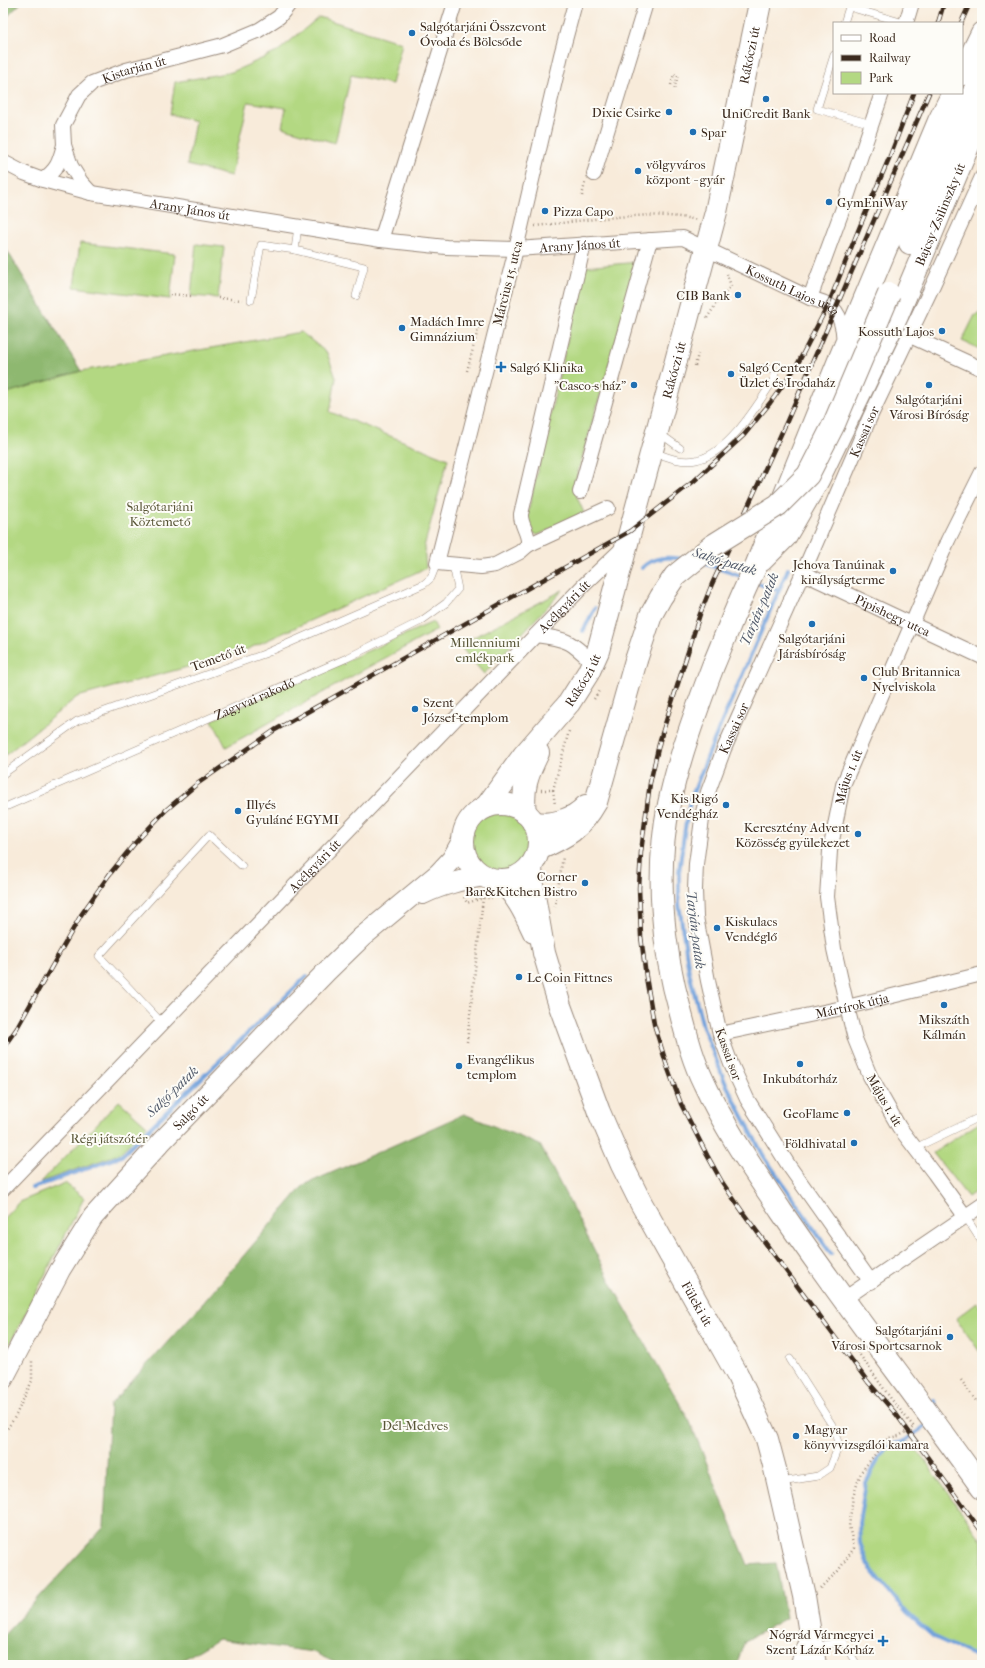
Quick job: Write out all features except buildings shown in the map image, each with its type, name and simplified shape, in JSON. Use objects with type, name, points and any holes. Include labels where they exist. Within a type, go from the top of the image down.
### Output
[{"type":"main road","name":"Rákóczi út","points":[[553,724],[569,703],[593,662],[603,633],[718,205],[760,3]]},
{"type":"main road","points":[[963,72],[982,33]]},
{"type":"main road","points":[[395,909],[435,887],[456,881],[515,878],[526,871],[535,858],[570,833],[586,819],[596,802],[636,660],[651,615],[675,576],[712,546],[778,505],[808,475],[834,424],[982,73]]},
{"type":"main road","points":[[952,94],[939,121],[840,358],[756,566],[742,594],[683,747],[668,806],[663,853],[661,898],[665,940],[675,992],[688,1039],[702,1080],[729,1133],[804,1245],[926,1409],[982,1488]]},
{"type":"main road","name":"Bajcsy-Zsilinszky út","points":[[756,566],[785,536],[818,480],[897,316],[982,113]]},
{"type":"main road","points":[[486,808],[524,756],[553,724]]},
{"type":"main road","points":[[544,953],[532,884],[539,837],[523,801],[527,776],[553,724]]},
{"type":"main road","points":[[395,909],[438,874],[452,859],[462,841],[465,829],[471,818],[480,810],[492,805],[505,804],[517,807],[529,817],[544,823],[557,822],[577,814],[589,803],[604,776]]},
{"type":"main road","points":[[462,841],[464,854],[470,865],[479,874],[492,878],[509,890],[523,910],[544,953]]},
{"type":"main road","name":"Salgó út","points":[[3,1379],[60,1270],[93,1217],[162,1141],[322,976],[362,937],[395,909]]},
{"type":"main road","name":"Füleki út","points":[[544,953],[574,1046],[622,1165],[641,1203],[738,1374],[767,1439],[779,1482],[804,1596],[812,1648]]},
{"type":"street","name":"Kistarján út","points":[[91,193],[81,182],[71,166],[64,145],[63,125],[79,95],[92,83],[126,70],[180,58],[223,45],[259,30],[279,17],[290,3]]},
{"type":"street","points":[[381,240],[455,3]]},
{"type":"street","name":"Március 15. utca","points":[[437,563],[516,249],[561,54],[575,3]]},
{"type":"street","points":[[594,174],[646,3]]},
{"type":"street","points":[[905,22],[912,3]]},
{"type":"street","points":[[810,298],[882,94]]},
{"type":"street","points":[[43,180],[54,172],[59,162],[64,145]]},
{"type":"street","name":"Arany János út","points":[[3,162],[24,173],[43,180],[91,193],[381,240],[446,247],[516,249],[683,238],[706,248]]},
{"type":"street","name":"Kassai sor","points":[[870,1282],[789,1166],[747,1099],[730,1064],[720,1034],[696,917],[696,864],[703,812],[708,792],[724,749],[803,573],[870,417],[933,285],[982,177]]},
{"type":"street","points":[[580,492],[650,240]]},
{"type":"street","points":[[528,545],[528,538],[521,520],[521,514],[584,244]]},
{"type":"street","name":"Kossuth Lajos utca","points":[[706,248],[810,298],[828,305],[838,315],[843,341],[840,358]]},
{"type":"street","points":[[698,276],[712,266],[736,262]]},
{"type":"street","points":[[897,316],[908,335],[982,368]]},
{"type":"street","points":[[886,340],[908,335]]},
{"type":"street","name":"Május 1. út","points":[[963,1213],[899,1127],[870,1076],[855,1039],[847,1006],[834,949],[827,897],[830,851],[844,784],[948,540],[982,472]]},
{"type":"street","points":[[437,563],[481,567],[495,565],[520,552],[528,545],[608,508]]},
{"type":"street","name":"Acélgyári út","points":[[3,1189],[536,635],[627,544]]},
{"type":"street","name":"Pipishegy utca","points":[[803,573],[982,657]]},
{"type":"street","points":[[536,635],[559,638],[570,642],[593,662]]},
{"type":"street","name":"Mártírok útja","points":[[720,1034],[982,974]]},
{"type":"street","points":[[844,1300],[963,1213],[982,1205]]},
{"type":"street","points":[[797,1665],[812,1648]]},
{"type":"lane","points":[[844,22],[849,7],[902,22]]},
{"type":"lane","points":[[833,58],[817,109],[872,124]]},
{"type":"lane","points":[[295,250],[298,226]]},
{"type":"lane","points":[[251,300],[261,245],[295,250],[364,267],[356,296]]},
{"type":"lane","points":[[655,442],[674,459],[689,461],[704,458],[717,451],[734,434],[773,381],[775,375],[773,370],[764,368]]},
{"type":"lane","points":[[655,442],[680,448]]},
{"type":"lane","points":[[797,463],[808,469],[818,467],[826,463]]},
{"type":"lane","name":"Temető út","points":[[3,774],[77,722],[264,654],[424,584],[431,578],[437,563]]},
{"type":"lane","name":"Zagyvai rakodó","points":[[3,808],[346,658],[421,621],[446,603],[458,589],[453,565]]},
{"type":"lane","points":[[162,1023],[99,956],[209,835],[242,866]]},
{"type":"lane","points":[[916,1148],[982,1116]]},
{"type":"lane","points":[[963,1213],[982,1242]]},
{"type":"lane","points":[[779,1482],[818,1476],[830,1468],[838,1450],[838,1442],[832,1425],[790,1359]]},
{"type":"lane","points":[[812,1648],[843,1641],[857,1665]]},
{"type":"path","points":[[671,85],[674,74],[678,76],[674,89]]},
{"type":"path","points":[[521,227],[632,216],[681,216],[696,219]]},
{"type":"path","points":[[170,294],[191,296]]},
{"type":"path","points":[[218,298],[251,300]]},
{"type":"path","points":[[467,371],[480,322]]},
{"type":"path","points":[[555,908],[565,850]]},
{"type":"path","points":[[467,1042],[482,898]]},
{"type":"path","points":[[815,1592],[826,1584],[838,1571],[854,1548],[849,1526],[853,1498],[861,1472],[888,1438],[899,1436],[914,1427],[887,1394],[848,1337]]},
{"type":"path","points":[[3,1435],[15,1417],[32,1381],[32,1359],[23,1342]]},
{"type":"path","points":[[961,1380],[977,1402],[982,1399]]},
{"type":"green space","points":[[3,3],[21,3],[3,21]]},
{"type":"green space","points":[[319,17],[402,43],[392,84],[351,75],[335,143],[282,127],[286,108],[248,102],[231,176],[187,165],[195,121],[170,114],[175,82],[232,72],[277,52]]},
{"type":"green space","points":[[80,243],[175,254],[170,299],[74,287]]},
{"type":"green space","points":[[3,244],[81,371],[3,394]]},
{"type":"green space","points":[[196,244],[224,247],[218,298],[191,296]]},
{"type":"green space","points":[[639,262],[575,482],[577,497],[584,513],[538,535],[535,534],[530,530],[526,521],[584,267]]},
{"type":"green space","points":[[982,313],[982,350],[962,341],[975,315]]},
{"type":"green space","name":"Salgótarjáni Köztemető","points":[[301,332],[327,353],[336,378],[330,412],[448,459],[424,547],[426,568],[239,653],[77,697],[3,757],[3,394],[81,371]]},
{"type":"green space","name":"Millenniumi emlékpark","points":[[563,590],[484,674],[459,645]]},
{"type":"green space","points":[[433,622],[437,630],[226,747],[212,720]]},
{"type":"green space","points":[[501,804],[515,807],[528,815],[536,828],[539,842],[536,856],[528,869],[515,877],[501,880],[487,877],[474,869],[466,856],[463,842],[466,828],[474,815],[487,807]]},
{"type":"green space","name":"Régi játszótér","points":[[119,1101],[147,1126],[119,1154],[41,1182]]},
{"type":"green space","name":"Dél-Medves","points":[[464,1114],[540,1145],[616,1292],[690,1422],[748,1565],[776,1563],[786,1618],[745,1641],[736,1665],[340,1665],[313,1652],[218,1639],[174,1665],[3,1665],[3,1636],[104,1527],[110,1405],[204,1302],[304,1185]]},
{"type":"green space","points":[[982,1121],[982,1187],[968,1197],[933,1153]]},
{"type":"green space","points":[[65,1183],[84,1198],[10,1344],[3,1337],[3,1303],[5,1301],[3,1299],[3,1219],[19,1202]]},
{"type":"green space","points":[[977,1303],[982,1311],[982,1355],[956,1319]]},
{"type":"green space","points":[[903,1442],[910,1443],[924,1459],[982,1541],[982,1659],[934,1637],[907,1613],[868,1565],[860,1543],[859,1522],[866,1483],[881,1454],[893,1444]]},
{"type":"waterway","name":"Salgó-patak","points":[[642,568],[656,559],[683,559]]},
{"type":"waterway","name":"Salgó-patak","points":[[703,563],[744,577]]},
{"type":"waterway","name":"Tarján-patak","points":[[788,569],[715,738],[690,801],[679,872],[679,904],[689,972],[703,1027],[725,1082],[763,1155],[831,1254]]},
{"type":"waterway","name":"Salgó-patak","points":[[756,582],[769,588],[779,590]]},
{"type":"waterway","name":"Salgó-patak","points":[[583,631],[595,608]]},
{"type":"waterway","name":"Salgó-patak","points":[[32,1188],[121,1156],[307,976]]},
{"type":"waterway","name":"Tarján-patak","points":[[934,1400],[936,1409]]},
{"type":"waterway","name":"Tarján-patak","points":[[928,1424],[903,1442],[893,1444],[881,1454],[866,1483],[859,1522],[860,1543],[868,1565],[907,1613],[934,1637],[982,1659]]},
{"type":"railway","points":[[938,22],[944,3]]},
{"type":"railway","points":[[961,22],[970,3]]},
{"type":"railway","points":[[3,1048],[17,1028],[81,915],[109,875],[135,843],[166,810],[197,784],[275,730],[630,531],[694,481],[744,435],[770,403],[796,367],[828,305],[890,156],[914,94]]},
{"type":"railway","points":[[929,94],[787,421],[712,584],[700,614],[660,740],[650,783],[641,852],[639,888],[641,936],[654,1024],[681,1104],[707,1155],[722,1182],[744,1214],[868,1382],[896,1414],[982,1532]]},
{"type":"place","name":"Salgótarjáni Összevont Óvoda és Bölcsőde","points":[[412,33]]},
{"type":"place","name":"UniCredit Bank","points":[[766,99]]},
{"type":"place","name":"Dixie Csirke","points":[[669,112]]},
{"type":"place","name":"Spar","points":[[693,132]]},
{"type":"place","name":"völgyváros központ - gyár","points":[[638,171]]},
{"type":"place","name":"GymEniWay","points":[[829,202]]},
{"type":"place","name":"Pizza Capo","points":[[545,211]]},
{"type":"place","name":"CIB Bank","points":[[738,295]]},
{"type":"place","name":"Madách Imre Gimnázium","points":[[402,328]]},
{"type":"place","name":"Kossuth Lajos","points":[[942,331]]},
{"type":"place","name":"Salgó Klinika","points":[[501,367]]},
{"type":"place","name":"Salgó Center Üzlet és Irodaház","points":[[731,374]]},
{"type":"place","name":"\"Casco-s ház\"","points":[[634,385]]},
{"type":"place","name":"Salgótarjáni Városi Bíróság","points":[[929,385]]},
{"type":"place","name":"Jehova Tanúinak királyságterme","points":[[893,571]]},
{"type":"place","name":"Salgótarjáni Járásbíróság","points":[[812,624]]},
{"type":"place","name":"Club Britannica Nyelviskola","points":[[864,678]]},
{"type":"place","name":"Szent József-templom","points":[[415,709]]},
{"type":"place","name":"Kis Rigó Vendégház","points":[[726,805]]},
{"type":"place","name":"Illyés Gyuláné EGYMI","points":[[238,811]]},
{"type":"place","name":"Keresztény Advent Közösség gyülekezet","points":[[858,834]]},
{"type":"place","name":"Corner Bar&Kitchen Bistro","points":[[585,883]]},
{"type":"place","name":"Kiskulacs Vendéglő","points":[[717,928]]},
{"type":"place","name":"Le Coin Fittnes","points":[[519,977]]},
{"type":"place","name":"Mikszáth Kálmán","points":[[944,1005]]},
{"type":"place","name":"Inkubátorház","points":[[800,1064]]},
{"type":"place","name":"Evangélikus templom","points":[[459,1066]]},
{"type":"place","name":"GeoFlame","points":[[847,1113]]},
{"type":"place","name":"Földhivatal","points":[[854,1143]]},
{"type":"place","name":"Salgótarjáni Városi Sportcsarnok","points":[[950,1337]]},
{"type":"place","name":"Magyar könyvvizsgálói kamara","points":[[796,1436]]},
{"type":"place","name":"Nógrád Vármegyei Szent Lázár Kórház","points":[[883,1641]]}]
